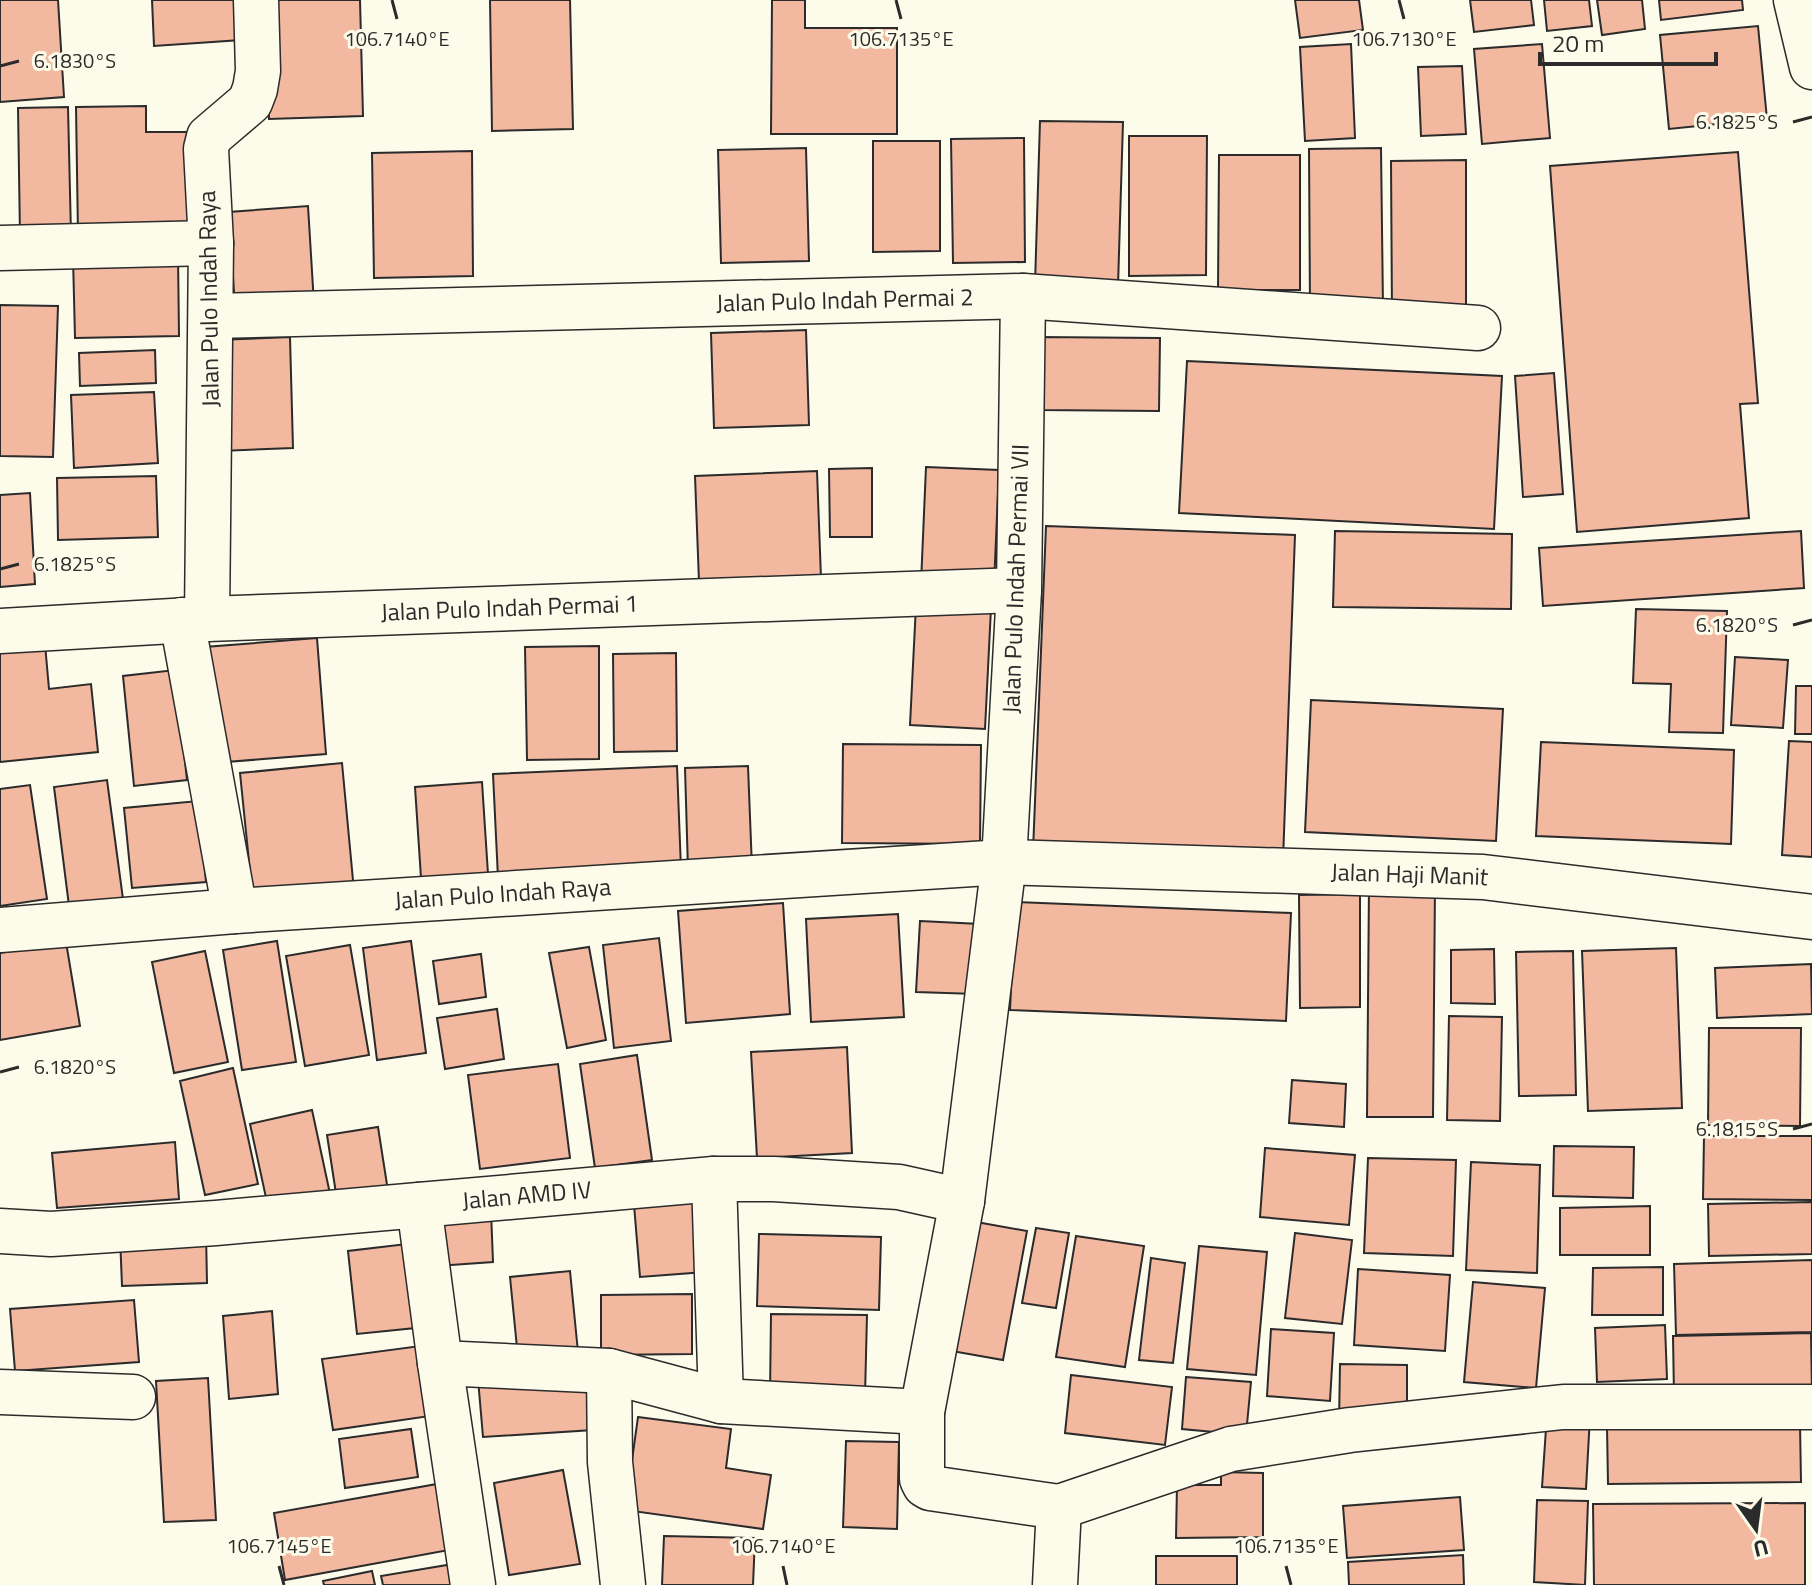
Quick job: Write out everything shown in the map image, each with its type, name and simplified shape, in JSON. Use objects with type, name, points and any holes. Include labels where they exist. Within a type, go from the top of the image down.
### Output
[{"type":"street","name":"Jalan Pulo Indah Raya","points":[[235,911],[195,620],[211,316],[206,149],[209,137],[250,102],[255,89],[258,71],[256,0]]},
{"type":"street","points":[[1796,0],[1812,67]]},
{"type":"street","points":[[0,248],[211,243]]},
{"type":"street","name":"Jalan Pulo Indah Permai 2","points":[[211,316],[1023,296],[1478,328]]},
{"type":"street","name":"Jalan Pulo Indah Permai VII","points":[[1023,296],[1019,590],[1004,862],[962,1201],[922,1412],[922,1479],[930,1488],[1059,1507]]},
{"type":"street","name":"Jalan Pulo Indah Permai 1","points":[[0,631],[195,620],[1019,590]]},
{"type":"street","name":"Jalan Pulo Indah Raya","points":[[0,930],[235,911],[1004,862]]},
{"type":"street","name":"Jalan Haji Manit","points":[[1004,862],[1483,877],[1812,917]]},
{"type":"street","points":[[714,1179],[721,1401]]},
{"type":"street","name":"Jalan AMD IV","points":[[0,1231],[51,1234],[216,1223],[714,1179],[774,1179],[899,1187],[962,1201]]},
{"type":"street","points":[[419,1205],[473,1585]]},
{"type":"street","points":[[440,1363],[609,1371],[721,1401],[922,1412]]},
{"type":"street","points":[[609,1371],[610,1462],[623,1585]]},
{"type":"street","points":[[0,1392],[133,1397]]},
{"type":"street","points":[[1055,1585],[1059,1507],[1231,1449],[1350,1430],[1563,1407],[1812,1407]]},
{"type":"building","points":[[0,0],[58,0],[64,97],[0,102]]},
{"type":"building","points":[[152,0],[239,0],[241,40],[154,46]]},
{"type":"building","points":[[266,0],[360,0],[363,116],[269,119]]},
{"type":"building","points":[[490,0],[570,0],[573,129],[492,131]]},
{"type":"building","points":[[772,0],[805,0],[805,28],[897,28],[897,134],[771,134]]},
{"type":"building","points":[[1295,0],[1359,0],[1363,30],[1300,38]]},
{"type":"building","points":[[1470,0],[1531,0],[1534,25],[1474,32]]},
{"type":"building","points":[[1544,0],[1589,0],[1592,26],[1547,31]]},
{"type":"building","points":[[1597,0],[1642,0],[1645,29],[1602,35]]},
{"type":"building","points":[[1659,0],[1742,0],[1743,10],[1661,20]]},
{"type":"building","points":[[1758,26],[1767,119],[1669,129],[1660,35]]},
{"type":"building","points":[[1351,44],[1355,138],[1305,141],[1300,47]]},
{"type":"building","points":[[1542,44],[1550,138],[1482,144],[1474,49]]},
{"type":"building","points":[[1462,66],[1466,134],[1421,136],[1418,67]]},
{"type":"building","points":[[146,106],[146,132],[196,132],[197,233],[78,235],[76,107]]},
{"type":"building","points":[[68,107],[71,235],[20,236],[18,108]]},
{"type":"building","points":[[1040,121],[1123,122],[1118,286],[1035,284]]},
{"type":"building","points":[[1129,136],[1207,136],[1206,275],[1129,276]]},
{"type":"building","points":[[1024,138],[1025,262],[953,263],[951,139]]},
{"type":"building","points":[[873,141],[940,141],[940,251],[873,252]]},
{"type":"building","points":[[806,148],[809,261],[721,263],[718,150]]},
{"type":"building","points":[[1381,148],[1383,308],[1310,309],[1309,149]]},
{"type":"building","points":[[472,151],[473,276],[374,278],[372,153]]},
{"type":"building","points":[[1738,152],[1758,403],[1740,404],[1749,518],[1577,532],[1550,166]]},
{"type":"building","points":[[1219,155],[1300,155],[1300,290],[1218,290]]},
{"type":"building","points":[[1466,160],[1466,315],[1392,316],[1391,161]]},
{"type":"building","points":[[308,206],[314,304],[235,308],[229,212]]},
{"type":"building","points":[[178,255],[179,336],[75,338],[73,257]]},
{"type":"building","points":[[0,305],[58,306],[53,457],[0,456]]},
{"type":"building","points":[[806,330],[809,425],[714,428],[711,333]]},
{"type":"building","points":[[290,337],[293,448],[220,451],[216,340]]},
{"type":"building","points":[[1039,337],[1160,338],[1159,411],[1038,410]]},
{"type":"building","points":[[155,350],[156,383],[80,386],[79,353]]},
{"type":"building","points":[[1187,361],[1502,376],[1494,529],[1179,513]]},
{"type":"building","points":[[1554,373],[1563,494],[1523,497],[1515,376]]},
{"type":"building","points":[[154,392],[158,463],[74,468],[71,395]]},
{"type":"building","points":[[926,467],[999,470],[994,585],[921,583]]},
{"type":"building","points":[[872,468],[872,537],[830,537],[829,469]]},
{"type":"building","points":[[817,471],[821,578],[699,582],[695,476]]},
{"type":"building","points":[[156,476],[158,537],[58,540],[57,478]]},
{"type":"building","points":[[30,493],[35,584],[0,587],[0,495]]},
{"type":"building","points":[[1046,526],[1295,535],[1283,860],[1033,851]]},
{"type":"building","points":[[1335,531],[1512,534],[1511,609],[1333,607]]},
{"type":"building","points":[[1801,531],[1804,588],[1543,606],[1539,548]]},
{"type":"building","points":[[916,605],[991,608],[985,729],[910,725]]},
{"type":"building","points":[[1636,609],[1727,611],[1723,733],[1669,732],[1671,684],[1633,683]]},
{"type":"building","points":[[317,638],[326,754],[214,763],[205,647]]},
{"type":"building","points":[[45,644],[49,689],[91,684],[98,752],[0,762],[0,649]]},
{"type":"building","points":[[599,646],[599,759],[527,760],[525,647]]},
{"type":"building","points":[[676,653],[677,751],[614,752],[613,654]]},
{"type":"building","points":[[1735,657],[1788,660],[1783,728],[1731,725]]},
{"type":"building","points":[[175,670],[187,780],[134,786],[123,676]]},
{"type":"building","points":[[1796,686],[1812,686],[1812,734],[1795,734]]},
{"type":"building","points":[[1311,700],[1503,709],[1496,841],[1305,832]]},
{"type":"building","points":[[1789,741],[1812,742],[1812,857],[1782,855]]},
{"type":"building","points":[[1541,742],[1734,750],[1731,844],[1536,836]]},
{"type":"building","points":[[843,744],[981,745],[980,844],[842,843]]},
{"type":"building","points":[[342,763],[354,891],[253,901],[240,773]]},
{"type":"building","points":[[677,766],[681,869],[498,878],[493,774]]},
{"type":"building","points":[[748,766],[752,868],[688,870],[685,768]]},
{"type":"building","points":[[107,780],[123,899],[69,906],[54,787]]},
{"type":"building","points":[[482,782],[488,874],[421,878],[415,787]]},
{"type":"building","points":[[30,785],[47,899],[0,906],[0,789]]},
{"type":"building","points":[[198,801],[206,882],[132,888],[124,808]]},
{"type":"building","points":[[1369,886],[1435,886],[1433,1117],[1367,1117]]},
{"type":"building","points":[[1360,894],[1360,1007],[1300,1008],[1299,895]]},
{"type":"building","points":[[1015,902],[1291,913],[1286,1021],[1010,1010]]},
{"type":"building","points":[[783,903],[790,1014],[686,1023],[678,911]]},
{"type":"building","points":[[898,914],[904,1017],[811,1022],[806,919]]},
{"type":"building","points":[[920,921],[980,924],[976,994],[916,992]]},
{"type":"building","points":[[659,938],[671,1041],[614,1048],[603,945]]},
{"type":"building","points":[[277,941],[296,1062],[242,1070],[223,950]]},
{"type":"building","points":[[411,941],[426,1053],[377,1060],[363,948]]},
{"type":"building","points":[[66,942],[80,1026],[0,1040],[0,953]]},
{"type":"building","points":[[350,945],[369,1055],[305,1066],[286,956]]},
{"type":"building","points":[[589,947],[606,1040],[567,1048],[549,953]]},
{"type":"building","points":[[1676,948],[1682,1108],[1588,1111],[1582,951]]},
{"type":"building","points":[[1494,949],[1495,1004],[1451,1003],[1451,950]]},
{"type":"building","points":[[205,951],[228,1062],[174,1073],[152,962]]},
{"type":"building","points":[[1573,951],[1576,1095],[1519,1096],[1516,952]]},
{"type":"building","points":[[481,954],[486,997],[439,1004],[433,961]]},
{"type":"building","points":[[1811,964],[1812,1014],[1717,1018],[1715,968]]},
{"type":"building","points":[[497,1009],[504,1059],[445,1069],[437,1018]]},
{"type":"building","points":[[1449,1016],[1502,1017],[1500,1121],[1447,1120]]},
{"type":"building","points":[[1709,1028],[1801,1028],[1800,1126],[1708,1125]]},
{"type":"building","points":[[847,1047],[852,1153],[757,1158],[751,1052]]},
{"type":"building","points":[[637,1055],[652,1160],[595,1168],[580,1064]]},
{"type":"building","points":[[558,1064],[570,1158],[480,1169],[468,1075]]},
{"type":"building","points":[[233,1068],[258,1184],[205,1195],[180,1081]]},
{"type":"building","points":[[1292,1080],[1346,1084],[1344,1127],[1289,1123]]},
{"type":"building","points":[[312,1110],[332,1203],[270,1216],[250,1124]]},
{"type":"building","points":[[378,1127],[388,1191],[337,1200],[327,1135]]},
{"type":"building","points":[[1704,1136],[1812,1136],[1812,1200],[1703,1199]]},
{"type":"building","points":[[175,1142],[179,1199],[57,1208],[52,1153]]},
{"type":"building","points":[[1554,1146],[1634,1147],[1633,1198],[1553,1196]]},
{"type":"building","points":[[1265,1148],[1355,1155],[1349,1225],[1260,1217]]},
{"type":"building","points":[[1368,1158],[1456,1160],[1453,1256],[1364,1253]]},
{"type":"building","points":[[1471,1162],[1540,1165],[1537,1273],[1466,1270]]},
{"type":"building","points":[[700,1200],[705,1272],[640,1277],[634,1205]]},
{"type":"building","points":[[1812,1202],[1812,1254],[1709,1256],[1708,1204]]},
{"type":"building","points":[[1650,1206],[1650,1255],[1560,1255],[1560,1208]]},
{"type":"building","points":[[491,1211],[493,1262],[437,1266],[434,1215]]},
{"type":"building","points":[[971,1221],[1027,1231],[1003,1360],[946,1350]]},
{"type":"building","points":[[1036,1228],[1069,1233],[1056,1308],[1022,1303]]},
{"type":"building","points":[[206,1233],[207,1283],[122,1286],[120,1236]]},
{"type":"building","points":[[1295,1233],[1352,1240],[1342,1324],[1285,1318]]},
{"type":"building","points":[[759,1234],[881,1237],[879,1310],[757,1306]]},
{"type":"building","points":[[1076,1236],[1144,1246],[1125,1367],[1056,1357]]},
{"type":"building","points":[[415,1243],[425,1327],[357,1334],[348,1251]]},
{"type":"building","points":[[1199,1246],[1267,1252],[1256,1375],[1187,1369]]},
{"type":"building","points":[[1151,1258],[1185,1263],[1173,1363],[1139,1360]]},
{"type":"building","points":[[1812,1260],[1812,1332],[1676,1335],[1674,1264]]},
{"type":"building","points":[[1663,1267],[1663,1315],[1592,1315],[1593,1268]]},
{"type":"building","points":[[1358,1269],[1450,1275],[1445,1351],[1354,1345]]},
{"type":"building","points":[[570,1271],[578,1352],[518,1358],[510,1277]]},
{"type":"building","points":[[1473,1282],[1545,1288],[1536,1388],[1464,1382]]},
{"type":"building","points":[[692,1294],[692,1354],[601,1355],[601,1295]]},
{"type":"building","points":[[134,1300],[139,1362],[15,1371],[10,1309]]},
{"type":"building","points":[[272,1311],[278,1394],[229,1399],[223,1316]]},
{"type":"building","points":[[771,1314],[867,1315],[865,1396],[770,1395]]},
{"type":"building","points":[[1665,1325],[1667,1379],[1597,1382],[1595,1328]]},
{"type":"building","points":[[1271,1329],[1334,1333],[1330,1401],[1267,1396]]},
{"type":"building","points":[[1811,1333],[1812,1392],[1674,1396],[1673,1336]]},
{"type":"building","points":[[420,1346],[430,1416],[333,1430],[322,1359]]},
{"type":"building","points":[[1340,1364],[1407,1365],[1407,1423],[1339,1423]]},
{"type":"building","points":[[589,1372],[593,1430],[483,1437],[478,1379]]},
{"type":"building","points":[[1071,1375],[1172,1387],[1165,1445],[1065,1433]]},
{"type":"building","points":[[1186,1377],[1251,1382],[1246,1435],[1182,1429]]},
{"type":"building","points":[[208,1378],[216,1520],[164,1522],[156,1381]]},
{"type":"building","points":[[1547,1414],[1590,1416],[1586,1489],[1542,1487]]},
{"type":"building","points":[[638,1417],[731,1429],[726,1468],[771,1475],[763,1529],[625,1510]]},
{"type":"building","points":[[1800,1424],[1801,1482],[1608,1484],[1607,1427]]},
{"type":"building","points":[[411,1429],[418,1477],[345,1488],[339,1439]]},
{"type":"building","points":[[846,1441],[899,1442],[897,1529],[843,1527]]},
{"type":"building","points":[[563,1470],[580,1564],[509,1575],[494,1483]]},
{"type":"building","points":[[1221,1472],[1263,1473],[1263,1537],[1176,1538],[1177,1485],[1221,1485]]},
{"type":"building","points":[[437,1484],[449,1550],[285,1580],[274,1513]]},
{"type":"building","points":[[1460,1497],[1464,1550],[1347,1558],[1343,1506]]},
{"type":"building","points":[[1537,1500],[1588,1501],[1585,1585],[1534,1582]]},
{"type":"building","points":[[1805,1503],[1805,1585],[1594,1585],[1593,1504]]},
{"type":"building","points":[[664,1536],[755,1538],[753,1585],[662,1585]]},
{"type":"building","points":[[1463,1555],[1464,1585],[1349,1585],[1348,1562]]},
{"type":"building","points":[[1156,1556],[1237,1556],[1237,1585],[1156,1585]]},
{"type":"building","points":[[459,1563],[463,1585],[383,1585],[381,1576]]},
{"type":"building","points":[[372,1571],[375,1585],[324,1585],[323,1581]]}]
